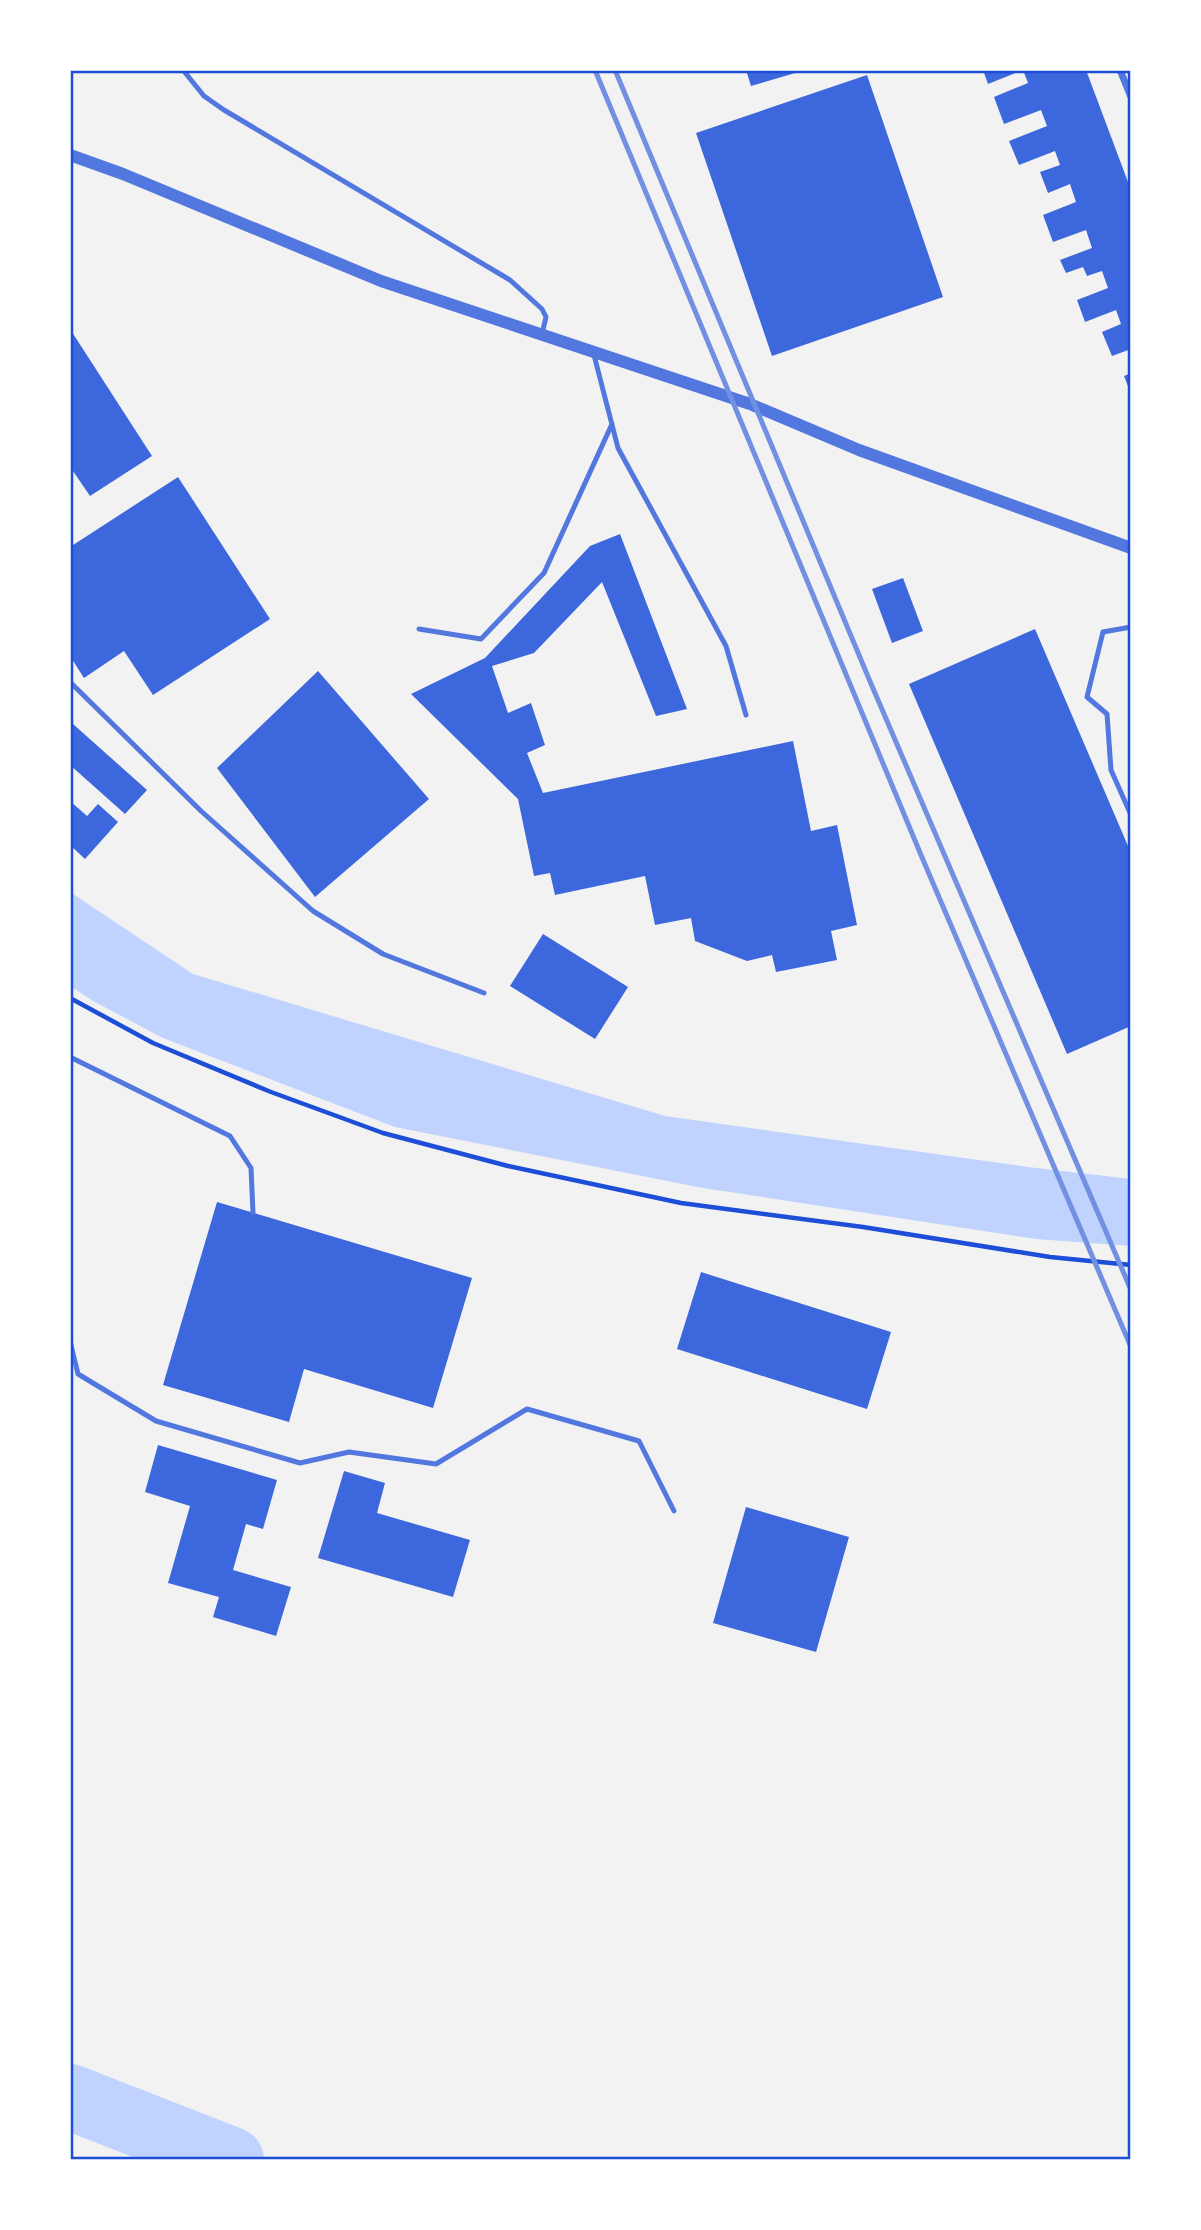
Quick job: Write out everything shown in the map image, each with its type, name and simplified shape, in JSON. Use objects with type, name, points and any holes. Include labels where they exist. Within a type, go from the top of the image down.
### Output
[{"type":"street","points":[[1121,70],[1131,97]]},
{"type":"street","points":[[70,155],[123,174],[381,281],[750,404],[859,450],[1131,548]]},
{"type":"lane","points":[[183,70],[204,96],[223,110],[510,280],[542,309],[546,317],[542,334]]},
{"type":"lane","points":[[593,352],[618,448],[726,646],[747,715]]},
{"type":"lane","points":[[419,629],[481,639],[544,573],[612,424]]},
{"type":"lane","points":[[1131,626],[1103,632],[1087,697],[1107,714],[1111,770],[1131,815]]},
{"type":"lane","points":[[70,682],[201,811],[313,911],[383,954],[484,993]]},
{"type":"lane","points":[[70,1057],[230,1136],[251,1168],[253,1213]]},
{"type":"lane","points":[[70,1342],[78,1374],[156,1421],[300,1463],[349,1451],[436,1464],[527,1409],[614,1433],[639,1441],[674,1511]]},
{"type":"path","points":[[70,998],[153,1043],[271,1092],[383,1133],[508,1166],[681,1203],[863,1227],[1050,1257],[1131,1265]]},
{"type":"water","points":[[70,892],[193,974],[665,1116],[1131,1179],[1131,1246],[1036,1239],[703,1188],[395,1127],[163,1038],[70,986]]},
{"type":"building","points":[[746,70],[802,70],[802,71],[751,86]]},
{"type":"building","points":[[983,70],[1023,70],[988,84]]},
{"type":"building","points":[[1023,70],[1086,70],[1131,190],[1131,349],[1112,356],[1102,332],[1121,324],[1116,310],[1085,322],[1077,300],[1108,288],[1102,271],[1087,276],[1083,267],[1066,273],[1060,260],[1092,248],[1086,230],[1053,242],[1043,215],[1076,202],[1070,184],[1048,193],[1040,172],[1060,165],[1055,151],[1019,165],[1009,141],[1047,126],[1041,110],[1004,124],[994,97],[1028,83]]},
{"type":"building","points":[[867,75],[943,297],[772,356],[696,133]]},
{"type":"building","points":[[70,329],[152,456],[90,496],[73,471],[70,473]]},
{"type":"building","points":[[1131,373],[1131,394],[1124,376]]},
{"type":"building","points":[[178,477],[270,619],[153,695],[124,651],[84,678],[70,656],[70,547]]},
{"type":"building","points":[[620,534],[687,709],[656,716],[602,582],[534,653],[492,666],[508,713],[531,703],[545,745],[527,753],[543,793],[793,741],[811,831],[837,825],[857,925],[831,931],[837,960],[776,972],[772,955],[747,961],[695,941],[691,918],[655,925],[645,876],[555,895],[550,873],[534,876],[518,799],[411,694],[485,658],[590,546]]},
{"type":"building","points":[[903,578],[923,631],[892,643],[872,589]]},
{"type":"building","points":[[1035,629],[1131,853],[1131,1026],[1067,1054],[909,684]]},
{"type":"building","points":[[318,671],[429,799],[315,897],[217,768]]},
{"type":"building","points":[[73,724],[147,790],[125,814],[70,765],[70,728]]},
{"type":"building","points":[[70,801],[87,816],[98,804],[118,822],[85,859],[70,845]]},
{"type":"building","points":[[543,934],[628,987],[595,1039],[510,986]]},
{"type":"building","points":[[217,1202],[472,1278],[433,1408],[304,1369],[289,1422],[163,1385]]},
{"type":"building","points":[[701,1272],[891,1332],[867,1409],[677,1349]]},
{"type":"building","points":[[158,1445],[277,1480],[263,1529],[246,1524],[233,1570],[291,1587],[276,1636],[213,1617],[219,1597],[168,1583],[190,1506],[145,1492]]},
{"type":"building","points":[[344,1471],[385,1483],[377,1513],[470,1540],[453,1597],[318,1558]]},
{"type":"building","points":[[746,1507],[849,1537],[816,1652],[713,1623]]},
{"type":"waterway","points":[[70,2097],[231,2160]]},
{"type":"railway","points":[[595,70],[921,855],[1131,1347]]},
{"type":"railway","points":[[615,70],[869,679],[1131,1290]]}]
